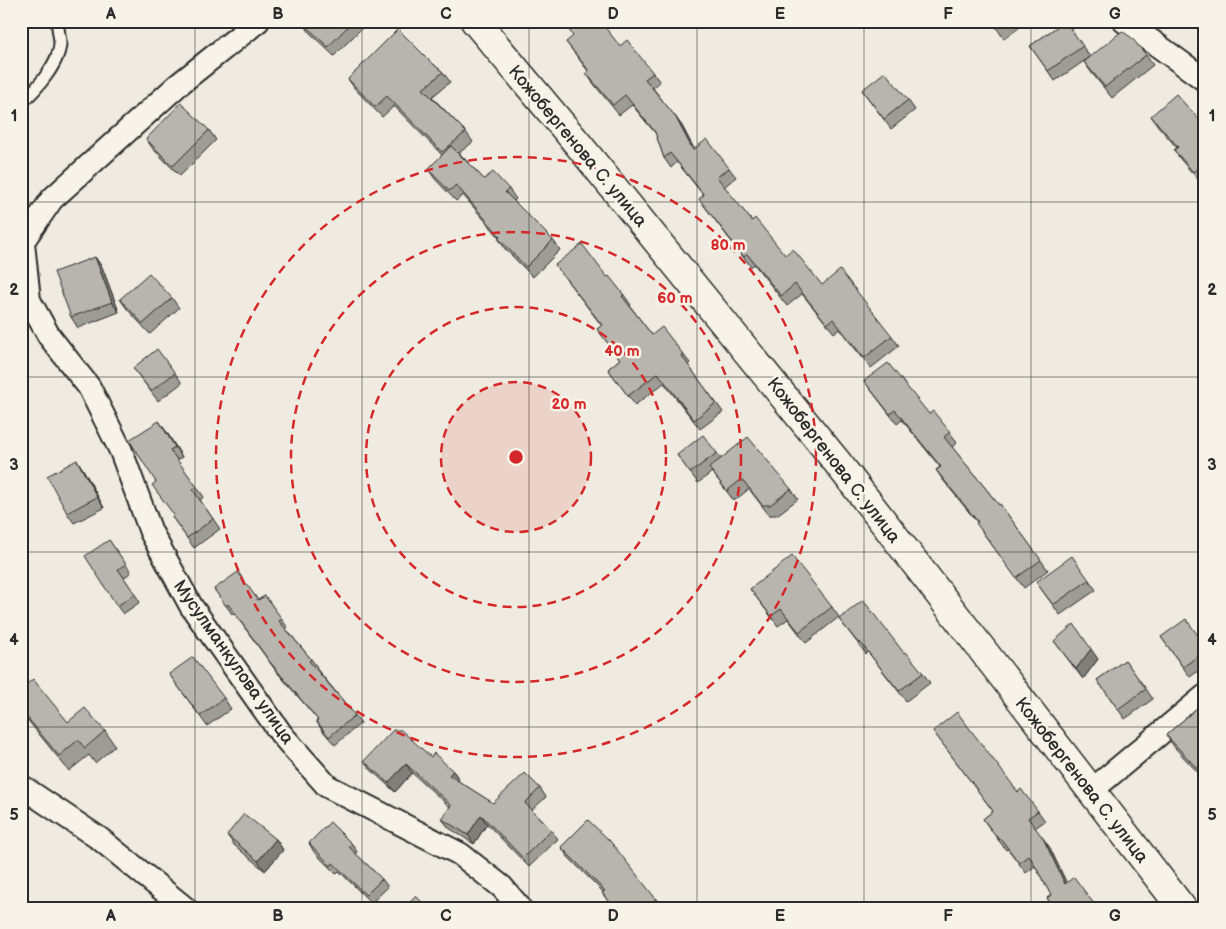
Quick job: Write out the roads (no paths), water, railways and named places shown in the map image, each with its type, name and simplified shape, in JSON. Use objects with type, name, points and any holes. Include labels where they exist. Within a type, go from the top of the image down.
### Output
[{"type":"main road","name":"Кожобергенова С. улица","points":[[475,21],[578,144],[837,462],[1182,908]]},
{"type":"street","points":[[22,244],[52,198],[178,86],[258,21]]},
{"type":"street","points":[[1124,21],[1205,80]]},
{"type":"street","name":"Мусулманкулова улица","points":[[22,244],[29,300],[48,336],[89,387],[121,451],[150,532],[191,606],[282,735],[327,786],[460,854],[502,887],[520,908]]},
{"type":"street","points":[[1091,791],[1205,696]]},
{"type":"street","points":[[21,786],[100,839],[185,908]]},
{"type":"lane","points":[[21,103],[32,93],[52,68],[60,43],[57,21]]}]
